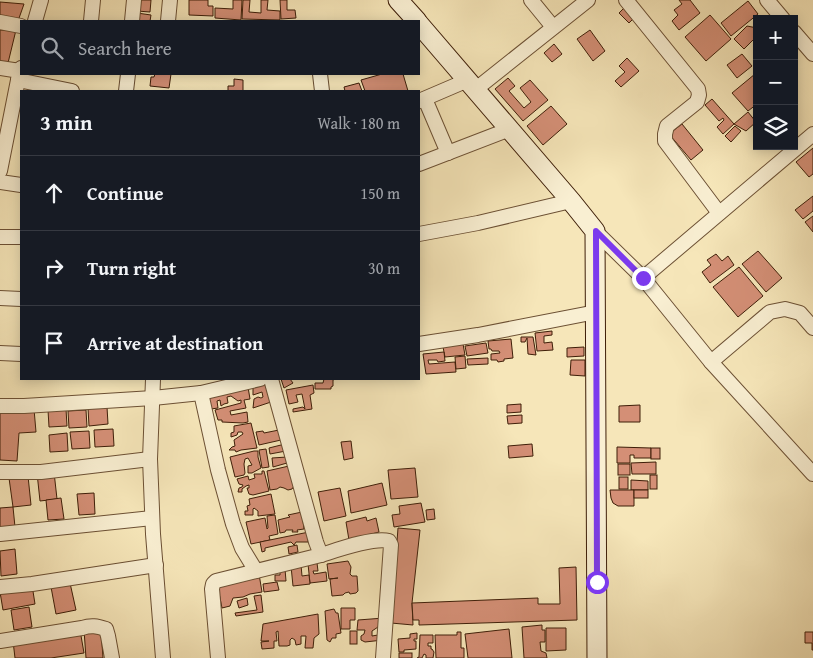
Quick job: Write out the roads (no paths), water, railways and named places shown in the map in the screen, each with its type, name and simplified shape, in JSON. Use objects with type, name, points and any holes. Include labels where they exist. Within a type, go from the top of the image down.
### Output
[{"type":"street","points":[[35,20],[41,0]]},
{"type":"street","points":[[91,20],[93,0]]},
{"type":"street","points":[[132,20],[134,0]]},
{"type":"street","points":[[168,20],[170,0]]},
{"type":"street","points":[[398,0],[415,20]]},
{"type":"street","points":[[530,0],[553,27]]},
{"type":"street","points":[[448,153],[422,100],[472,85],[588,0]]},
{"type":"street","points":[[626,0],[698,89],[697,102],[667,126],[664,134],[665,141],[719,214]]},
{"type":"street","points":[[767,0],[780,15]]},
{"type":"street","points":[[0,22],[20,26]]},
{"type":"street","points":[[420,26],[596,231],[643,278],[711,362],[813,474]]},
{"type":"street","points":[[798,37],[813,54]]},
{"type":"street","points":[[0,68],[20,73],[3,139],[0,171]]},
{"type":"street","points":[[26,75],[69,90]]},
{"type":"street","points":[[126,90],[128,75]]},
{"type":"street","points":[[320,75],[322,90]]},
{"type":"street","points":[[420,164],[510,129]]},
{"type":"street","points":[[643,278],[813,134]]},
{"type":"street","points":[[0,182],[20,186]]},
{"type":"street","points":[[420,234],[478,223],[571,201]]},
{"type":"street","points":[[596,231],[597,658]]},
{"type":"street","points":[[0,237],[20,237]]},
{"type":"street","points":[[0,298],[20,299]]},
{"type":"street","points":[[711,362],[770,312],[785,309],[800,313],[813,328]]},
{"type":"street","points":[[420,344],[478,335],[596,312]]},
{"type":"street","points":[[0,353],[20,354]]},
{"type":"street","points":[[153,380],[150,459],[152,518],[163,658]]},
{"type":"street","points":[[0,406],[153,398],[201,393],[256,380]]},
{"type":"street","points":[[272,380],[321,555]]},
{"type":"street","points":[[201,393],[218,470],[233,524],[242,548],[256,571]]},
{"type":"street","points":[[0,472],[42,472],[150,459]]},
{"type":"street","points":[[0,534],[152,518]]},
{"type":"street","points":[[218,658],[212,589],[216,581],[384,540],[388,541],[391,545],[383,658]]},
{"type":"street","points":[[0,587],[156,565]]},
{"type":"street","points":[[0,641],[87,626],[98,626],[106,629],[112,658]]}]
